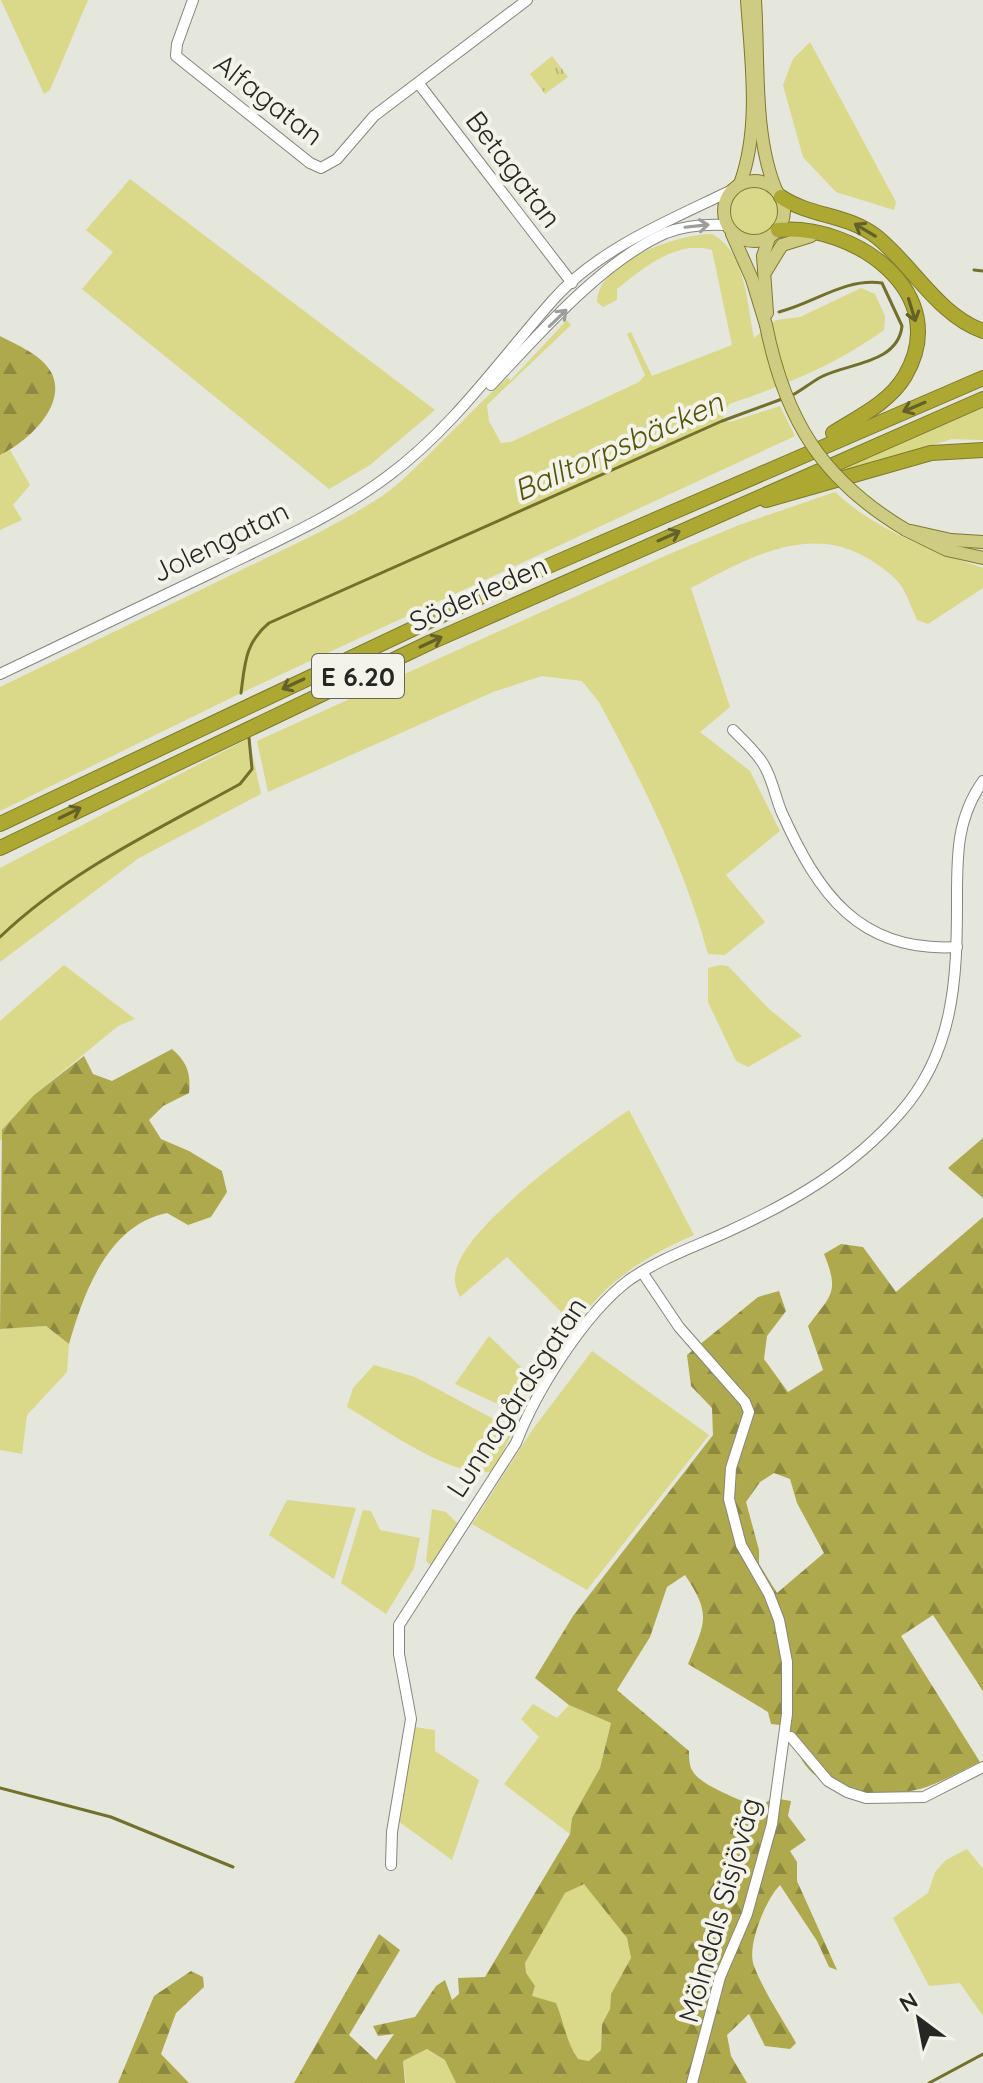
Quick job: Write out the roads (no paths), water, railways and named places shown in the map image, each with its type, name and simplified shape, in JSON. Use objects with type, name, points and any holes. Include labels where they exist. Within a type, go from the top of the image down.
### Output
[{"type":"highway","points":[[778,194],[795,205],[851,221],[876,236],[952,312],[983,331]]},
{"type":"highway","points":[[774,234],[811,229],[866,250],[891,272],[915,312],[917,345],[903,379],[890,396],[797,456]]},
{"type":"highway","name":"Söderleden","points":[[0,824],[386,639],[797,456],[983,378]]},
{"type":"highway","name":"Söderleden","points":[[0,848],[431,642],[983,399]]},
{"type":"highway","points":[[720,513],[931,453],[983,450]]},
{"type":"main road","points":[[747,0],[751,126],[748,160],[724,206],[729,228],[752,279],[783,391],[805,437],[828,469],[858,498],[906,530],[947,550],[983,558]]},
{"type":"main road","points":[[755,0],[762,129],[767,164],[784,217],[764,249],[766,325]]},
{"type":"main road","points":[[736,187],[759,181],[778,194]]},
{"type":"main road","points":[[729,228],[752,242],[774,234]]},
{"type":"main road","points":[[763,277],[771,257],[782,245],[799,237],[826,235]]},
{"type":"main road","points":[[906,530],[951,540],[983,542]]},
{"type":"street","name":"Alfagatan","points":[[193,0],[177,44],[176,56],[317,166],[331,164],[374,116],[527,0]]},
{"type":"street","name":"Betagatan","points":[[419,84],[572,283]]},
{"type":"street","name":"Jolengatan","points":[[0,674],[323,517],[389,476],[445,426],[572,283],[641,235],[736,187]]},
{"type":"street","name":"Jolengatan","points":[[445,426],[456,420],[582,295],[621,261],[668,233],[695,225],[729,228]]},
{"type":"street","points":[[733,730],[764,764],[800,854],[831,899],[885,937],[920,947],[957,947]]},
{"type":"street","name":"Lunnagårdsgatan","points":[[391,1865],[392,1832],[411,1719],[399,1654],[403,1616],[516,1443],[528,1416],[589,1320],[642,1272],[797,1198],[850,1163],[914,1096],[941,1049],[952,1008],[957,947],[959,834],[968,805],[983,781]]},
{"type":"street","name":"Mölndals Sisjöväg","points":[[642,1272],[679,1327],[745,1402],[749,1412],[731,1468],[729,1499],[738,1537],[779,1620],[787,1662],[785,1736],[768,1838],[747,1914],[720,1977],[692,2083]]},
{"type":"street","points":[[785,1736],[791,1737],[828,1781],[866,1798],[924,1797],[983,1767]]},
{"type":"waterway","name":"Balltorpsbäcken","points":[[974,270],[983,271]]},
{"type":"waterway","name":"Balltorpsbäcken","points":[[779,312],[855,284],[882,283],[902,326],[898,339],[881,355],[821,377],[789,397]]},
{"type":"waterway","name":"Balltorpsbäcken","points":[[241,693],[251,646],[269,623],[722,421],[782,399]]},
{"type":"waterway","name":"Balltorpsbäcken","points":[[0,937],[27,913],[84,872],[240,784],[252,769],[249,738]]},
{"type":"waterway","points":[[0,1788],[111,1817],[233,1867]]},
{"type":"waterway","points":[[929,2083],[983,2054]]}]
